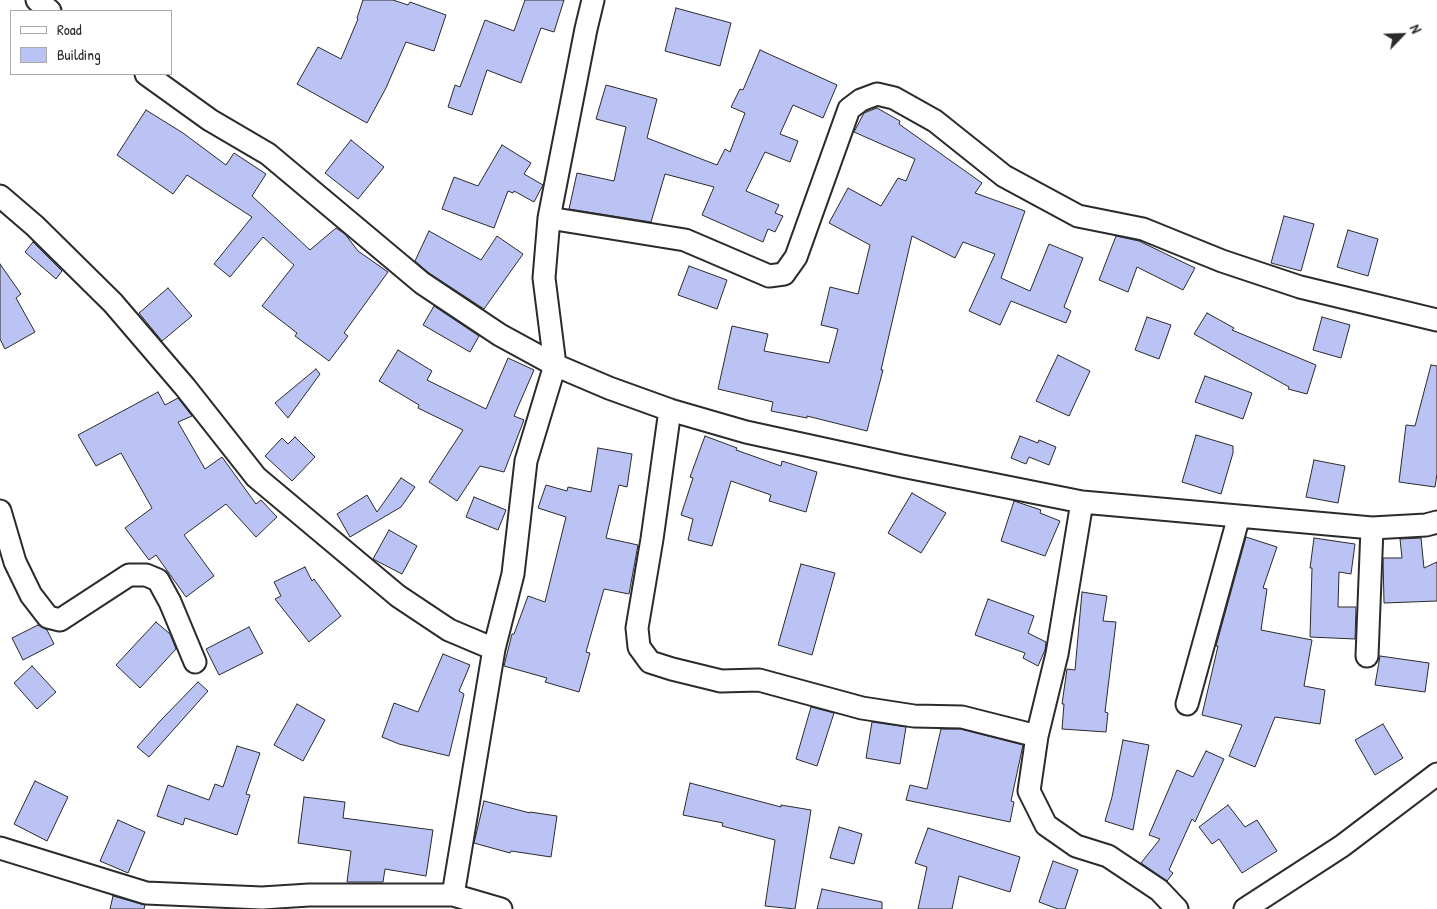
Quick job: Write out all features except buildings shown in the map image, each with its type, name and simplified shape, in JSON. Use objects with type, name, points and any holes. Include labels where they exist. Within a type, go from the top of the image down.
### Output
[{"type":"street","points":[[37,0],[49,10]]},
{"type":"street","points":[[453,896],[494,649],[513,574],[526,461],[556,365],[544,278],[549,218],[593,0]]},
{"type":"street","points":[[147,75],[210,120],[268,154],[422,283],[500,335],[556,365],[609,388],[670,410],[756,434],[902,466],[1082,502],[1372,528],[1426,525],[1437,522]]},
{"type":"street","points":[[549,218],[685,240],[769,276],[784,274],[796,257],[849,109],[860,100],[877,94],[894,98],[935,120],[1004,176],[1078,216],[1143,229],[1222,261],[1300,287],[1437,320]]},
{"type":"street","points":[[0,196],[35,226],[113,303],[185,387],[256,477],[398,596],[449,630],[494,649]]},
{"type":"street","points":[[670,410],[652,540],[637,628],[639,647],[650,662],[721,681],[759,680],[862,708],[914,716],[962,717],[1037,736]]},
{"type":"street","points":[[1082,502],[1057,654],[1037,736],[1030,791],[1046,826],[1076,846],[1108,856],[1159,890],[1177,909]]},
{"type":"street","points":[[0,511],[15,562],[31,595],[48,616],[60,620],[129,575],[146,575],[158,580],[170,602],[195,662]]},
{"type":"street","points":[[1186,704],[1239,516]]},
{"type":"street","points":[[1366,656],[1372,528]]},
{"type":"street","points":[[1245,909],[1342,846],[1437,774]]},
{"type":"street","points":[[0,848],[146,892],[262,898],[309,895],[453,896],[501,909]]}]
